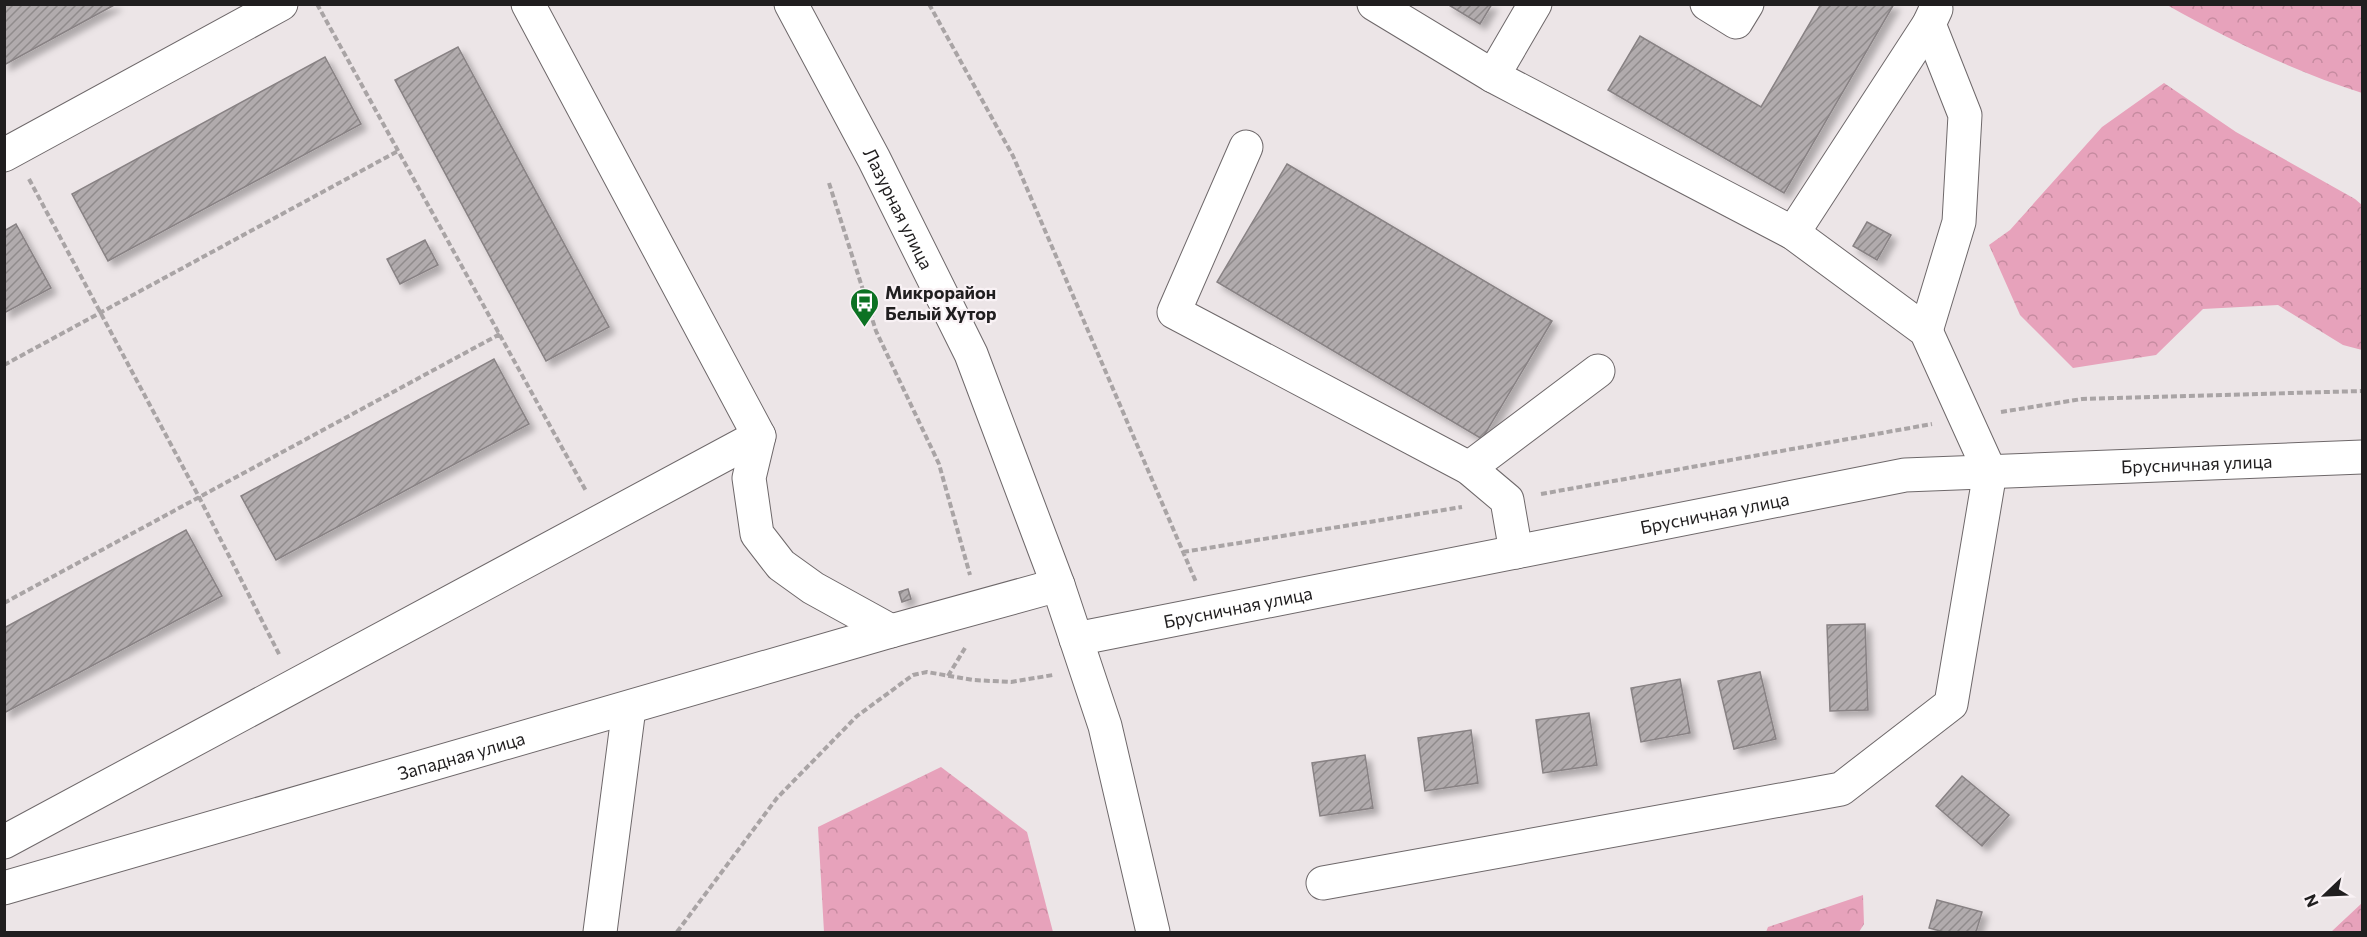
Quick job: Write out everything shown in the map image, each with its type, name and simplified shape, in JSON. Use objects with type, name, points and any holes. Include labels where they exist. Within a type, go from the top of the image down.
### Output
[{"type":"street","points":[[9,153],[281,4]]},
{"type":"street","points":[[528,4],[759,436],[749,478],[757,534],[781,565],[813,588],[904,627]]},
{"type":"street","name":"Лазурная улица","points":[[791,4],[874,159],[971,354],[1058,585],[1105,726],[1153,933]]},
{"type":"street","points":[[1323,883],[1841,789],[1951,704],[1990,472],[1926,331],[1793,233],[1493,76],[1374,4]]},
{"type":"street","points":[[1493,76],[1535,4]]},
{"type":"street","points":[[1707,4],[1736,22],[1746,4]]},
{"type":"street","points":[[1793,233],[1933,14]]},
{"type":"street","points":[[1926,331],[1959,222],[1965,116],[1933,14]]},
{"type":"street","points":[[1246,147],[1174,312],[1469,468],[1508,500],[1516,552]]},
{"type":"street","points":[[1469,468],[1598,371]]},
{"type":"street","points":[[4,842],[759,436]]},
{"type":"street","name":"Брусничная улица","points":[[1076,639],[1905,475],[2362,457]]},
{"type":"street","name":"Западная улица","points":[[4,888],[904,627],[1058,585]]},
{"type":"street","points":[[600,933],[629,708]]},
{"type":"path","points":[[317,4],[602,520]]},
{"type":"path","points":[[929,4],[1013,156],[1209,613]]},
{"type":"path","points":[[4,365],[398,151]]},
{"type":"path","points":[[9,153],[100,313],[199,497],[295,686]]},
{"type":"path","points":[[830,183],[876,331],[939,464],[978,607],[966,646],[948,676]]},
{"type":"path","points":[[4,603],[500,334]]},
{"type":"path","points":[[1183,552],[1508,500],[2082,399],[2362,391]]},
{"type":"path","points":[[677,933],[777,798],[857,716],[913,675],[927,672],[973,680],[1011,682],[1086,670]]},
{"type":"green space","points":[[2167,5],[2362,5],[2362,93],[2262,54]]},
{"type":"green space","points":[[2164,83],[2236,132],[2362,205],[2362,350],[2343,345],[2278,305],[2203,309],[2156,355],[2073,368],[2020,315],[1989,245],[2010,230],[2102,127]]},
{"type":"green space","points":[[941,767],[1027,832],[1053,932],[824,932],[818,827]]},
{"type":"green space","points":[[1863,895],[1864,924],[1859,932],[1766,932],[1768,927]]},
{"type":"green space","points":[[2362,903],[2362,932],[2331,932]]},
{"type":"building","points":[[4,4],[116,4],[4,65]]},
{"type":"building","points":[[1447,4],[1492,4],[1480,24]]},
{"type":"building","points":[[1821,4],[1894,4],[1784,193],[1608,90],[1640,36],[1761,107]]},
{"type":"building","points":[[458,47],[609,327],[546,361],[395,80]]},
{"type":"building","points":[[325,57],[361,124],[108,261],[72,194]]},
{"type":"building","points":[[1287,164],[1552,321],[1482,439],[1217,282]]},
{"type":"building","points":[[1867,222],[1891,235],[1877,260],[1853,246]]},
{"type":"building","points":[[16,224],[51,288],[4,313],[4,231]]},
{"type":"building","points":[[425,240],[438,265],[400,284],[387,259]]},
{"type":"building","points":[[494,359],[529,424],[276,560],[241,496]]},
{"type":"building","points":[[186,530],[222,596],[4,713],[4,628]]},
{"type":"building","points":[[908,589],[911,599],[902,602],[899,592]]},
{"type":"building","points":[[1865,624],[1868,710],[1830,711],[1827,625]]},
{"type":"building","points":[[1760,672],[1776,739],[1734,749],[1718,681]]},
{"type":"building","points":[[1680,679],[1690,733],[1641,742],[1631,688]]},
{"type":"building","points":[[1589,713],[1597,765],[1543,773],[1536,720]]},
{"type":"building","points":[[1471,730],[1478,783],[1425,791],[1418,738]]},
{"type":"building","points":[[1365,755],[1373,808],[1320,816],[1312,763]]},
{"type":"building","points":[[1962,776],[2009,815],[1982,846],[1936,806]]},
{"type":"building","points":[[1937,900],[1982,912],[1976,932],[1944,932],[1929,928]]},
{"type":"place","name":"Микрорайон Белый Хутор","points":[[864,328]]}]
